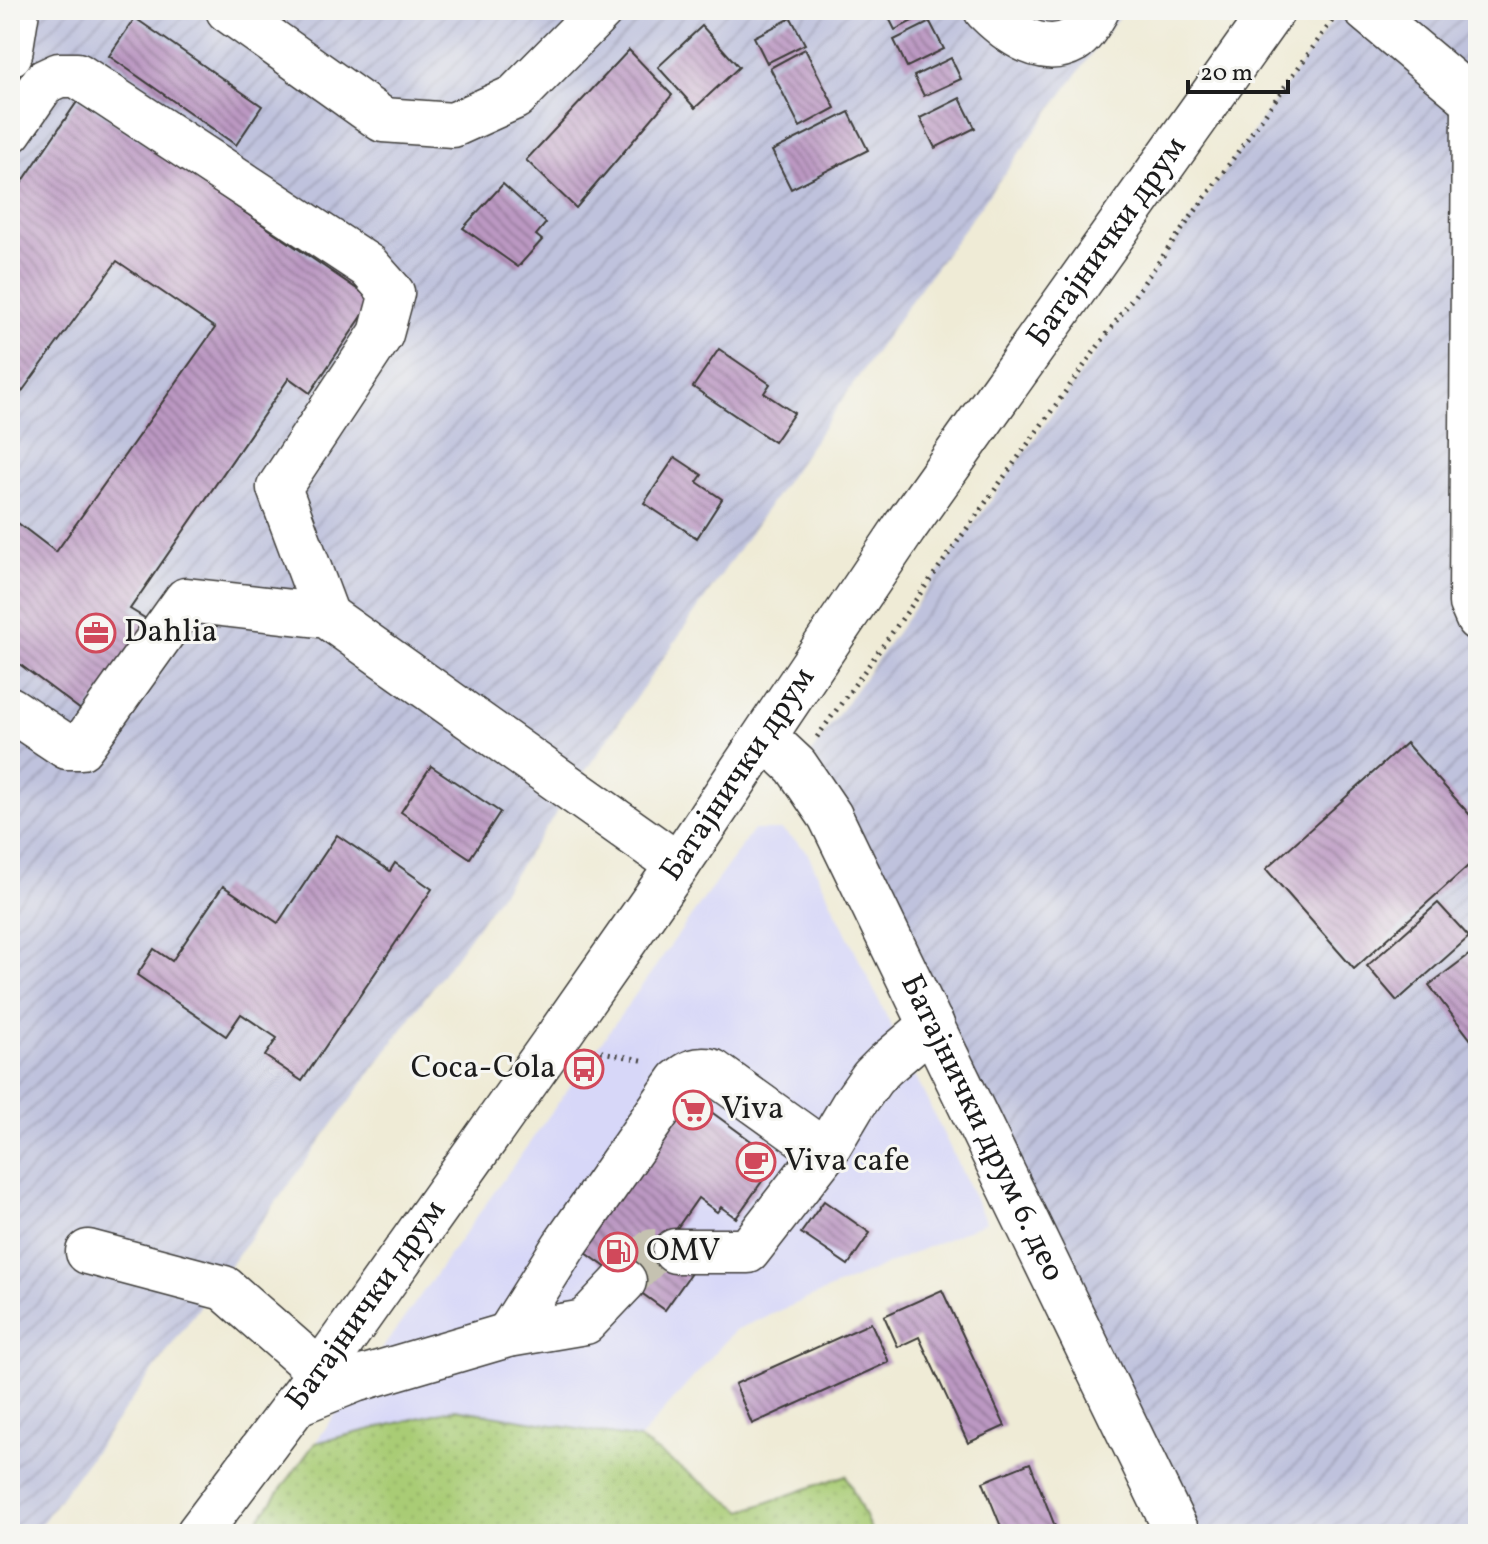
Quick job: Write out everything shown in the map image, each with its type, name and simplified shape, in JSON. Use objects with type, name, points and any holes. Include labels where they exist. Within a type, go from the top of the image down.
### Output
[{"type":"main road","points":[[10,54],[17,10]]},
{"type":"main road","points":[[228,10],[383,120],[453,125],[515,97],[601,10]]},
{"type":"main road","points":[[986,10],[1025,41],[1052,48],[1077,39],[1097,10]]},
{"type":"main road","name":"Батајнички друм","points":[[198,1534],[307,1388],[552,1045],[678,865],[905,527],[1273,10]]},
{"type":"main road","points":[[1366,10],[1476,103],[1471,603],[1478,619]]},
{"type":"main road","points":[[10,131],[44,82],[59,75],[77,75],[368,266],[392,293],[381,334],[279,488],[327,616]]},
{"type":"main road","points":[[10,709],[67,747],[81,747],[186,600],[327,616],[678,865]]},
{"type":"main road","name":"Батајнички друм 6. део","points":[[765,737],[796,766],[830,816],[1178,1534]]},
{"type":"main road","points":[[675,1251],[748,1251],[825,1152],[872,1078],[932,1025]]},
{"type":"main road","points":[[508,1335],[564,1246],[679,1081],[690,1072],[702,1069],[712,1071],[825,1152]]},
{"type":"main road","points":[[88,1252],[224,1288],[307,1388],[355,1380],[508,1335],[585,1322],[624,1281]]},
{"type":"path","points":[[796,766],[1339,10]]},
{"type":"path","points":[[552,1045],[608,1052],[690,1072]]},
{"type":"shaded area","points":[[10,10],[1124,10],[908,305],[489,910],[34,1534],[10,1534]]},
{"type":"shaded area","points":[[1340,10],[1478,10],[1478,1534],[1194,1534],[810,754]]},
{"type":"shaded area","points":[[753,830],[782,830],[806,850],[986,1222],[735,1330],[639,1439],[455,1409],[315,1443]]},
{"type":"green space","points":[[455,1409],[639,1439],[743,1511],[846,1475],[873,1534],[248,1534],[315,1443]]},
{"type":"building","points":[[896,10],[927,10],[928,13],[895,30],[887,14]]},
{"type":"building","points":[[135,18],[262,106],[236,145],[109,56]]},
{"type":"building","points":[[791,18],[805,44],[767,63],[754,37]]},
{"type":"building","points":[[930,22],[944,49],[907,67],[894,40]]},
{"type":"building","points":[[702,26],[739,67],[695,108],[658,67]]},
{"type":"building","points":[[805,49],[835,108],[800,127],[770,68]]},
{"type":"building","points":[[629,50],[672,95],[576,208],[526,160]]},
{"type":"building","points":[[951,58],[961,79],[924,96],[914,76]]},
{"type":"building","points":[[960,98],[975,128],[935,148],[920,118]]},
{"type":"building","points":[[79,99],[373,300],[310,393],[289,378],[130,609],[153,623],[85,713],[10,657],[10,517],[56,552],[215,328],[117,261],[10,408],[10,257],[19,245],[10,239],[10,200]]},
{"type":"building","points":[[849,112],[868,150],[791,189],[772,151]]},
{"type":"building","points":[[503,184],[546,223],[536,235],[542,240],[518,267],[463,228]]},
{"type":"building","points":[[719,349],[770,384],[764,393],[794,413],[774,442],[693,387]]},
{"type":"building","points":[[675,457],[702,475],[697,482],[722,499],[697,538],[644,503]]},
{"type":"building","points":[[1406,743],[1478,824],[1478,857],[1354,969],[1266,869]]},
{"type":"building","points":[[431,766],[500,812],[470,858],[401,812]]},
{"type":"building","points":[[337,835],[390,871],[395,863],[432,889],[302,1081],[265,1056],[277,1038],[241,1014],[226,1036],[137,975],[154,949],[172,961],[223,886],[278,923]]},
{"type":"building","points":[[1438,903],[1469,937],[1397,1001],[1367,966]]},
{"type":"building","points":[[1478,948],[1478,1049],[1429,985]]},
{"type":"building","points":[[684,1092],[777,1160],[736,1218],[721,1207],[717,1212],[698,1198],[666,1244],[696,1266],[665,1310],[575,1245]]},
{"type":"building","points":[[824,1201],[870,1233],[848,1265],[801,1233]]},
{"type":"building","points":[[942,1290],[1005,1426],[968,1443],[919,1337],[898,1347],[884,1316]]},
{"type":"building","points":[[871,1323],[889,1362],[752,1424],[735,1384]]},
{"type":"building","points":[[1030,1463],[1058,1534],[1004,1534],[983,1482]]},
{"type":"tunnel","points":[[624,1281],[653,1251],[675,1251]]},
{"type":"place","name":"Dahlia","points":[[96,633]]},
{"type":"place","name":"Coca-Cola","points":[[584,1069]]},
{"type":"place","name":"Viva","points":[[693,1110]]},
{"type":"place","name":"Viva cafe","points":[[756,1162]]},
{"type":"place","name":"OMV","points":[[618,1252]]}]
